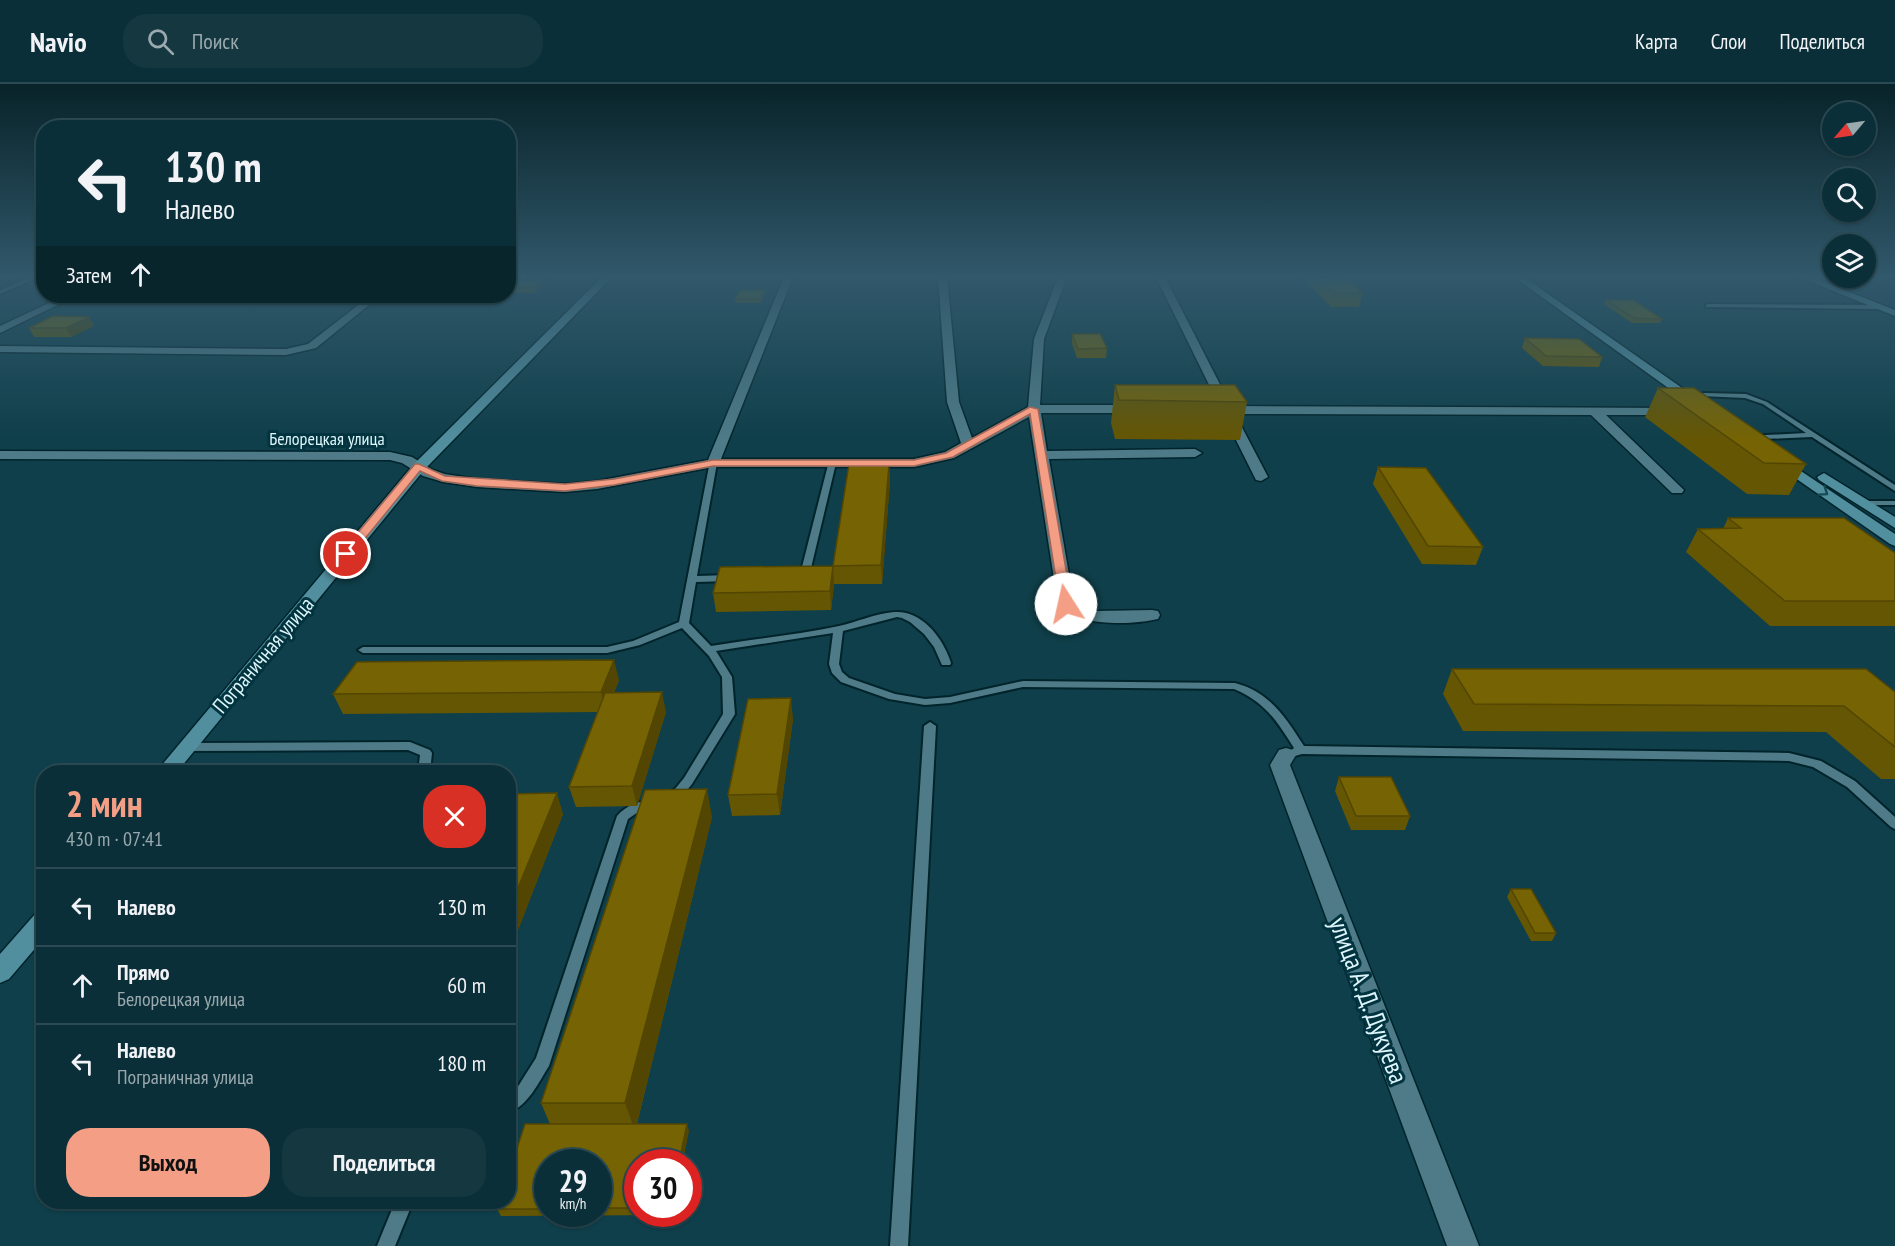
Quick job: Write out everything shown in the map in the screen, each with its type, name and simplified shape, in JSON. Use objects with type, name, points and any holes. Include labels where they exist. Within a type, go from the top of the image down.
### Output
[{"type":"main road","name":"Пограничная улица","points":[[172,765],[419,467],[553,331]]},
{"type":"main road","points":[[1598,331],[1715,410]]},
{"type":"main road","points":[[1610,331],[1703,395],[1715,410]]},
{"type":"main road","points":[[1760,438],[1895,524]]},
{"type":"main road","points":[[1760,438],[1895,541]]},
{"type":"main road","points":[[0,972],[36,929]]},
{"type":"street","points":[[0,349],[286,352],[312,346],[331,331]]},
{"type":"street","points":[[713,463],[766,331]]},
{"type":"street","points":[[947,331],[953,402],[967,443]]},
{"type":"street","points":[[1042,331],[1039,339],[1034,409],[1066,604],[1073,611],[1085,616],[1152,615]]},
{"type":"street","points":[[1188,331],[1261,477]]},
{"type":"street","name":"Белорецкая улица","points":[[0,455],[390,456],[407,460],[442,478],[477,483],[565,488],[713,463],[914,463],[934,460],[949,455],[967,443],[1034,409]]},
{"type":"street","points":[[1034,409],[1148,409]]},
{"type":"street","points":[[1205,410],[1715,410]]},
{"type":"street","points":[[1594,411],[1677,490]]},
{"type":"street","points":[[1041,455],[1195,453]]},
{"type":"street","name":"улица А. Д. Дукуева","points":[[1294,752],[1280,765],[1462,1246]]},
{"type":"lane","points":[[1703,395],[1755,398],[1895,489]]},
{"type":"lane","points":[[1760,438],[1814,435]]},
{"type":"lane","points":[[684,624],[713,463]]},
{"type":"lane","points":[[790,576],[801,573],[806,568],[832,463]]},
{"type":"lane","points":[[1863,503],[1895,503]]},
{"type":"lane","points":[[692,579],[736,578]]},
{"type":"lane","points":[[708,649],[838,629],[897,614],[914,619],[942,648],[946,663]]},
{"type":"lane","points":[[516,1099],[523,1093],[543,1061],[623,816],[637,807],[665,799],[679,792],[729,714],[727,676],[708,649],[684,624]]},
{"type":"lane","points":[[363,650],[607,650],[636,643],[684,624]]},
{"type":"lane","points":[[838,629],[834,664],[837,673],[846,680],[893,696],[925,702],[950,700],[1023,684],[1235,686],[1253,692],[1269,703],[1294,752],[1789,757],[1817,764],[1851,784],[1895,824]]},
{"type":"lane","points":[[899,1246],[930,726]]},
{"type":"lane","points":[[186,747],[410,746],[426,753],[425,765]]},
{"type":"lane","points":[[386,1246],[401,1209]]},
{"type":"building","points":[[1072,334],[1100,334],[1107,348],[1078,349]]},
{"type":"building","points":[[1525,338],[1579,339],[1602,357],[1546,356]]},
{"type":"building","points":[[1115,385],[1235,385],[1247,402],[1119,400]]},
{"type":"building","points":[[1658,388],[1694,388],[1806,464],[1764,463]]},
{"type":"building","points":[[849,464],[889,464],[881,565],[833,566]]},
{"type":"building","points":[[1378,467],[1426,468],[1483,547],[1428,546]]},
{"type":"building","points":[[1728,518],[1844,518],[1895,553],[1895,601],[1785,601],[1698,529],[1741,528]]},
{"type":"building","points":[[833,566],[830,591],[713,593],[720,567]]},
{"type":"building","points":[[614,660],[601,692],[333,694],[357,662]]},
{"type":"building","points":[[1452,669],[1866,669],[1895,692],[1895,747],[1844,706],[1474,704]]},
{"type":"building","points":[[662,692],[632,786],[569,787],[605,693]]},
{"type":"building","points":[[791,698],[777,794],[728,795],[748,699]]},
{"type":"building","points":[[1339,777],[1391,777],[1410,816],[1356,816]]},
{"type":"building","points":[[707,789],[625,1103],[541,1103],[645,790]]},
{"type":"building","points":[[557,793],[516,893],[516,794]]},
{"type":"building","points":[[1511,889],[1531,889],[1556,933],[1535,933]]},
{"type":"building","points":[[525,1124],[687,1124],[682,1149],[624,1149],[624,1208],[612,1208],[612,1149],[534,1149],[534,1209],[516,1209],[516,1151]]},
{"type":"route","points":[[346,554],[419,467],[442,478],[477,483],[565,488],[632,479],[713,463],[914,463],[949,455],[967,443],[1034,409],[1066,604]]}]
